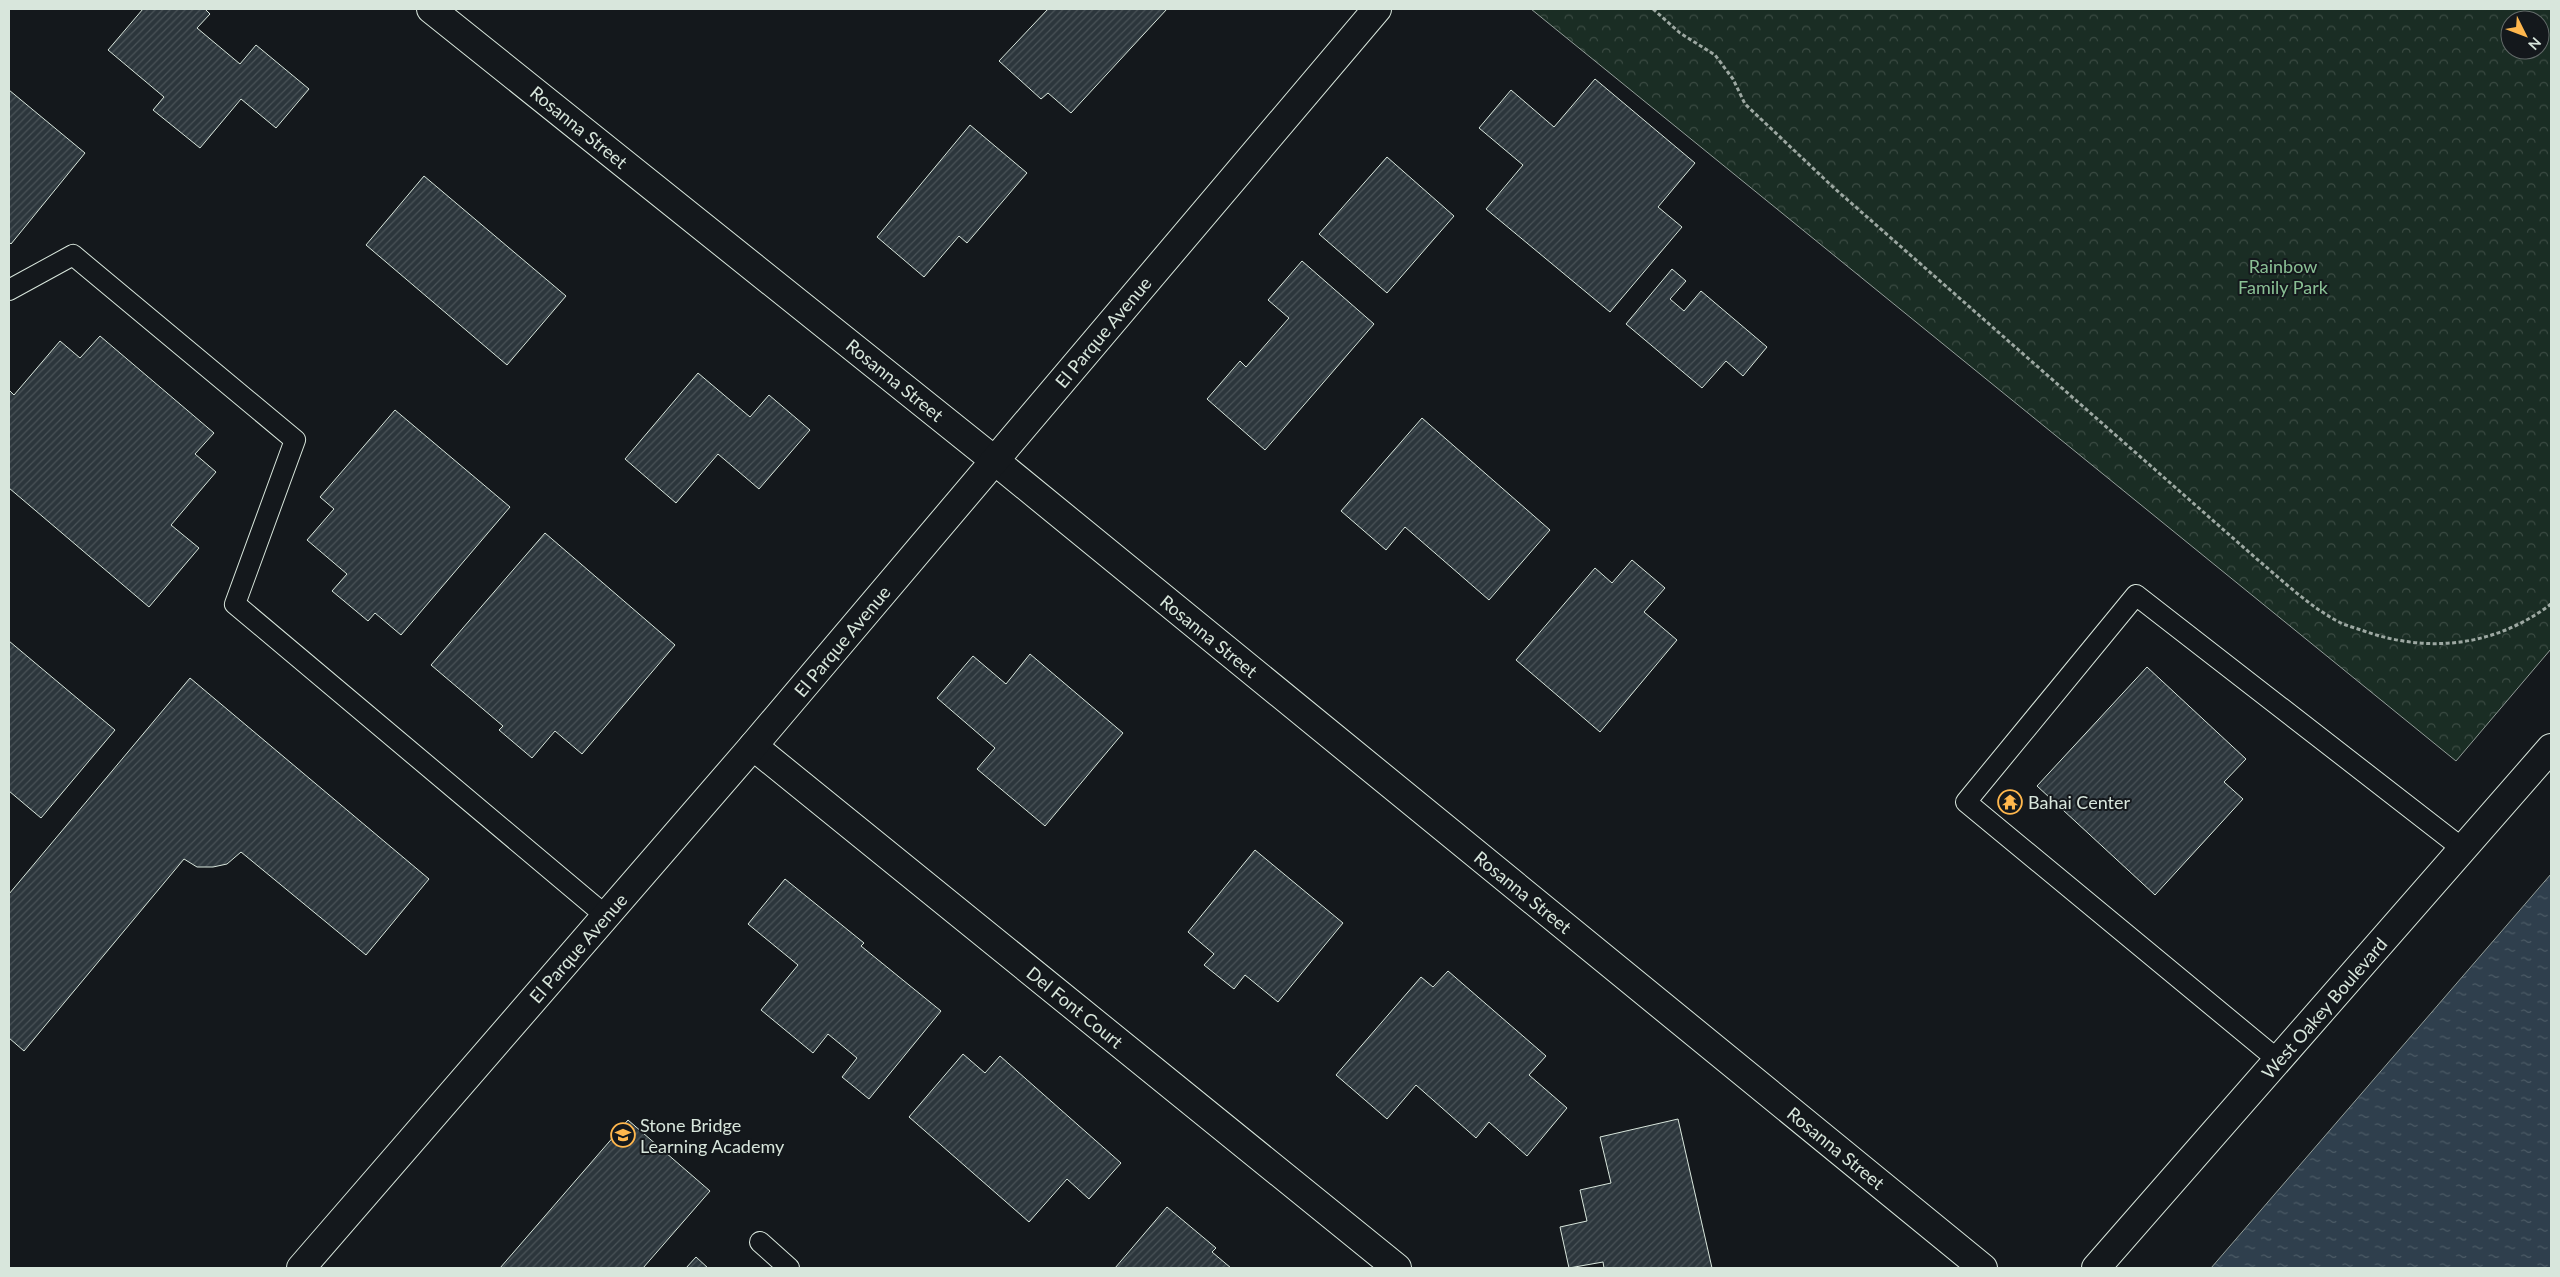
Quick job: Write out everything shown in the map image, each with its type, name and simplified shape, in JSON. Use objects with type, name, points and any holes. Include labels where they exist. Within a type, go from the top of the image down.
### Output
[{"type":"street","name":"Rosanna Street","points":[[430,9],[994,460],[1983,1268]]},
{"type":"street","name":"El Parque Avenue","points":[[301,1268],[753,746],[1377,9]]},
{"type":"street","name":"Del Font Court","points":[[753,746],[1397,1268]]},
{"type":"street","name":"West Oakey Boulevard","points":[[2096,1268],[2551,748]]},
{"type":"lane","points":[[9,290],[74,255],[295,440],[235,604],[606,916]]},
{"type":"lane","points":[[2278,1060],[1966,802],[2136,595],[2463,849]]},
{"type":"lane","points":[[760,1242],[789,1268]]},
{"type":"path","points":[[1653,9],[1680,32],[1715,55],[1734,79],[1745,104],[1834,188],[2258,560],[2297,592],[2340,622],[2378,636],[2422,645],[2464,643],[2501,633],[2551,604]]},
{"type":"green space","name":"Rainbow Family Park","points":[[1531,9],[2551,9],[2551,649],[2456,761]]},
{"type":"water","points":[[2551,874],[2551,1268],[2211,1268]]},
{"type":"building","points":[[143,9],[205,9],[210,14],[197,28],[240,64],[256,45],[309,89],[276,128],[241,99],[200,148],[153,110],[164,97],[108,50]]},
{"type":"building","points":[[1048,9],[1167,9],[1071,113],[1048,93],[1041,99],[999,61]]},
{"type":"building","points":[[1595,79],[1695,163],[1658,207],[1682,227],[1610,312],[1486,209],[1523,165],[1479,128],[1511,90],[1554,127]]},
{"type":"building","points":[[9,90],[85,153],[11,244],[9,242]]},
{"type":"building","points":[[970,125],[1027,173],[967,243],[959,236],[924,277],[877,237]]},
{"type":"building","points":[[1387,157],[1454,216],[1387,293],[1319,234]]},
{"type":"building","points":[[424,176],[566,296],[507,365],[366,245]]},
{"type":"building","points":[[1302,261],[1374,324],[1265,450],[1207,399],[1240,361],[1246,367],[1289,318],[1268,300]]},
{"type":"building","points":[[1672,269],[1686,281],[1670,299],[1684,311],[1701,291],[1767,347],[1743,376],[1726,361],[1702,388],[1626,324]]},
{"type":"building","points":[[100,336],[214,433],[195,454],[216,472],[171,525],[199,548],[149,607],[9,488],[9,390],[14,395],[60,341],[80,358]]},
{"type":"building","points":[[698,373],[750,417],[769,395],[810,430],[759,489],[718,454],[676,503],[625,459]]},
{"type":"building","points":[[395,410],[510,507],[401,635],[375,613],[368,621],[332,591],[347,574],[307,540],[334,509],[320,497]]},
{"type":"building","points":[[1422,418],[1550,530],[1489,600],[1405,527],[1386,550],[1341,511]]},
{"type":"building","points":[[545,533],[675,645],[582,754],[555,731],[532,758],[499,730],[503,726],[431,665]]},
{"type":"building","points":[[1632,560],[1665,588],[1644,612],[1677,640],[1600,732],[1516,660],[1595,568],[1612,583]]},
{"type":"building","points":[[9,641],[115,730],[41,818],[9,791]]},
{"type":"building","points":[[1030,654],[1123,733],[1045,826],[977,769],[995,748],[937,698],[973,656],[1006,684]]},
{"type":"building","points":[[2147,667],[2246,759],[2224,782],[2243,799],[2155,895],[2037,786]]},
{"type":"building","points":[[190,678],[429,879],[366,955],[241,852],[227,864],[213,867],[197,867],[184,859],[24,1051],[9,1038],[9,894]]},
{"type":"building","points":[[1255,850],[1343,923],[1278,1002],[1245,975],[1234,989],[1204,965],[1214,954],[1188,932]]},
{"type":"building","points":[[785,879],[864,943],[861,946],[941,1011],[869,1099],[842,1077],[857,1058],[828,1034],[813,1053],[761,1010],[798,965],[748,924]]},
{"type":"building","points":[[1448,971],[1546,1056],[1529,1075],[1567,1108],[1527,1156],[1489,1122],[1476,1138],[1416,1085],[1387,1119],[1336,1075],[1421,977],[1433,987]]},
{"type":"building","points":[[963,1054],[985,1073],[1000,1056],[1121,1163],[1089,1199],[1067,1179],[1029,1222],[909,1117]]},
{"type":"building","points":[[1678,1119],[1712,1268],[1604,1268],[1603,1262],[1569,1268],[1560,1227],[1587,1221],[1580,1190],[1611,1183],[1600,1137]]},
{"type":"building","points":[[628,1120],[710,1191],[643,1268],[500,1268]]},
{"type":"building","points":[[1167,1207],[1216,1248],[1212,1252],[1231,1268],[1115,1268]]},
{"type":"building","points":[[696,1257],[708,1268],[686,1268]]},
{"type":"place","name":"Bahai Center","points":[[2010,802]]},
{"type":"place","name":"Stone Bridge Learning Academy","points":[[623,1135]]}]
